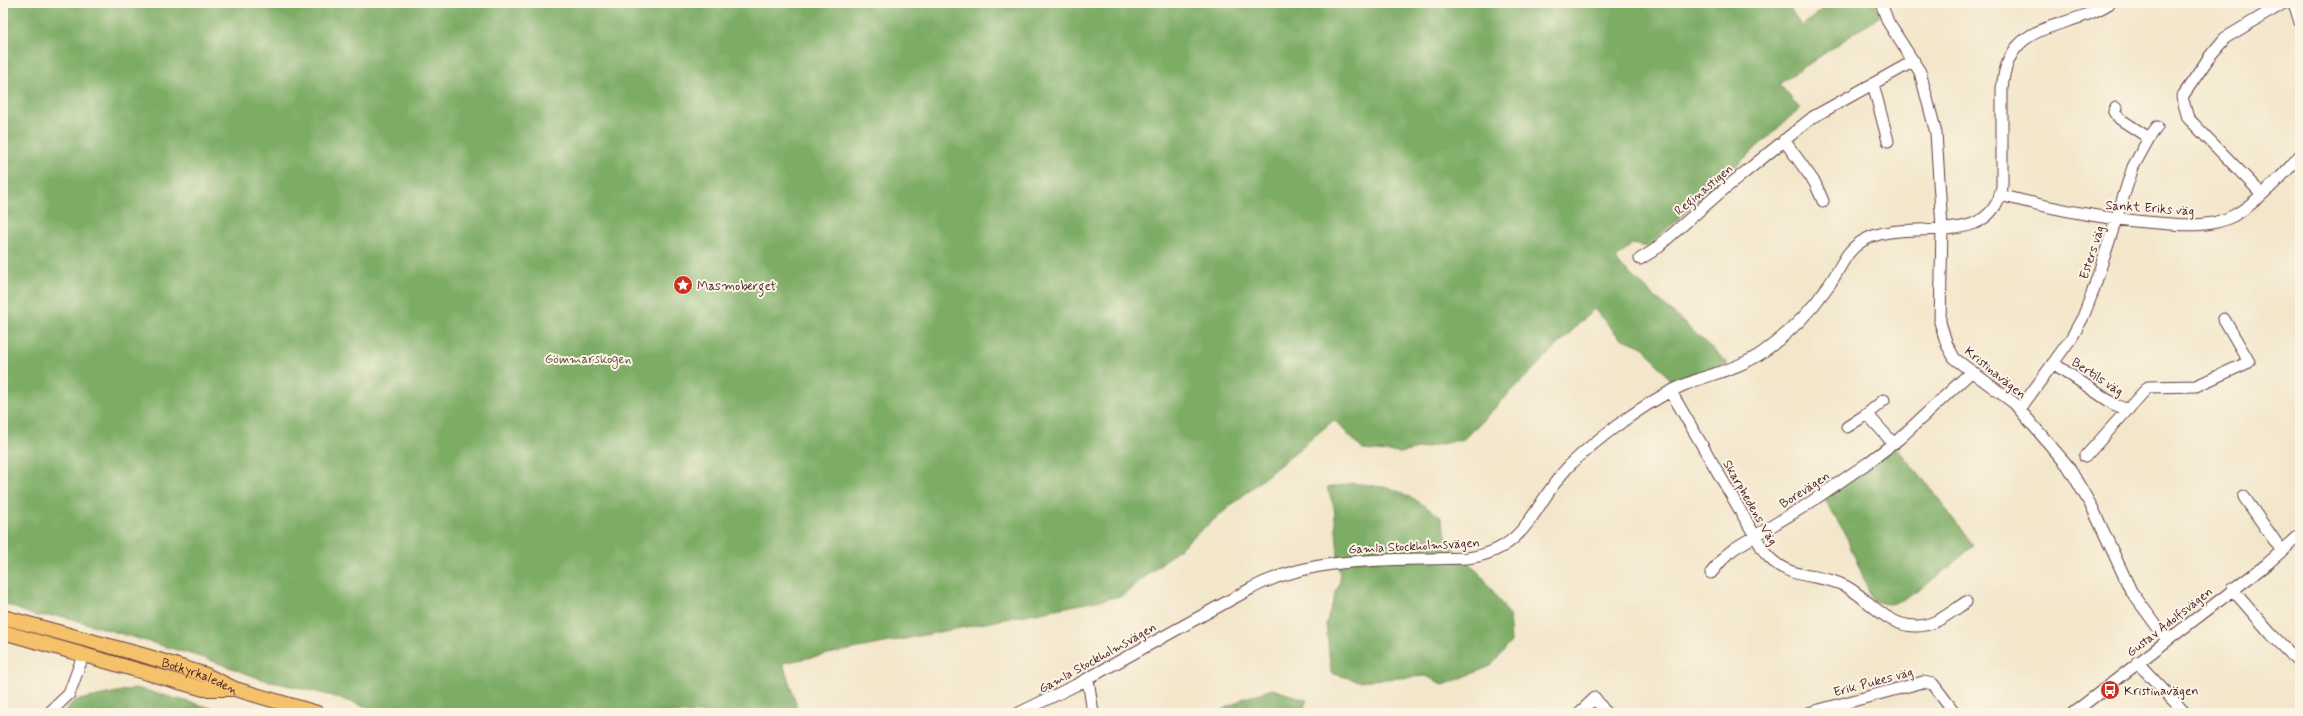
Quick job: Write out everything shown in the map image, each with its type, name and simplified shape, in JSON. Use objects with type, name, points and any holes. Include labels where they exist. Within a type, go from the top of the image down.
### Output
[{"type":"main road","name":"Botkyrkaleden","points":[[3,617],[206,674],[235,689]]},
{"type":"main road","name":"Botkyrkaleden","points":[[3,632],[83,656],[204,689],[235,689]]},
{"type":"main road","points":[[67,634],[80,645],[83,656],[91,648],[100,648],[148,662],[162,661]]},
{"type":"main road","points":[[235,689],[317,713]]},
{"type":"street","name":"Kristinavägen","points":[[1881,3],[1888,22],[1914,61],[1926,90],[1936,133],[1942,228],[1940,309],[1943,335],[1955,359],[1971,372],[1997,389],[2020,409],[2078,482],[2131,591],[2166,640]]},
{"type":"street","name":"Gamla Stockholmsvägen","points":[[1019,713],[1088,679],[1252,588],[1284,575],[1345,562],[1467,558],[1491,553],[1525,528],[1572,463],[1634,415],[1670,392],[1758,355],[1771,346],[1819,299],[1848,254],[1865,240],[1888,232],[1976,224],[1992,211],[2000,195],[2003,175],[2002,89],[2004,73],[2010,55],[2018,44],[2030,35],[2077,19],[2110,3]]},
{"type":"street","points":[[2261,193],[2188,118],[2182,97],[2210,56],[2225,38],[2284,3]]},
{"type":"street","points":[[2294,3],[2300,22]]},
{"type":"street","name":"Reginastigen","points":[[1640,259],[1653,251],[1813,117],[1914,61]]},
{"type":"street","points":[[1873,84],[1888,141]]},
{"type":"street","points":[[2116,108],[2114,112],[2120,119],[2149,138]]},
{"type":"street","name":"Esters väg","points":[[2020,409],[2053,363],[2083,317],[2117,220],[2135,161],[2157,128]]},
{"type":"street","points":[[1784,140],[1815,183],[1823,201]]},
{"type":"street","name":"Sankt Eriks väg","points":[[2000,195],[2074,213],[2117,220],[2189,225],[2209,223],[2233,216],[2290,168],[2300,155]]},
{"type":"street","points":[[2084,457],[2148,387],[2196,386],[2249,362],[2224,319]]},
{"type":"street","name":"Bertils väg","points":[[2053,363],[2115,405],[2128,410]]},
{"type":"street","name":"Borevägen","points":[[1711,573],[1725,556],[1754,536],[1823,495],[1894,444],[1971,372]]},
{"type":"street","name":"Skarphedens Väg","points":[[1670,392],[1764,553],[1778,566],[1806,577],[1843,585],[1876,610],[1899,623],[1915,626],[1927,625],[1966,602]]},
{"type":"street","points":[[1847,427],[1867,414],[1884,400]]},
{"type":"street","points":[[1867,414],[1894,444]]},
{"type":"street","points":[[2244,497],[2282,552]]},
{"type":"street","name":"Gustav Adolfsvägen","points":[[2073,713],[2137,662],[2282,552],[2299,537]]},
{"type":"street","points":[[2232,589],[2271,634],[2300,663]]},
{"type":"street","points":[[49,713],[68,694],[83,656]]},
{"type":"street","points":[[2137,662],[2185,713]]},
{"type":"street","points":[[1088,679],[1093,713]]},
{"type":"street","name":"Erik Pukes väg","points":[[1808,713],[1923,682],[1933,684],[1955,713]]},
{"type":"street","points":[[1579,713],[1595,698],[1606,713]]},
{"type":"green space","name":"Gömmarskogen","points":[[3,3],[1786,3],[1802,26],[1830,3],[1875,3],[1880,16],[1779,84],[1800,108],[1647,247],[1632,244],[1616,259],[1623,268],[1728,363],[1673,384],[1645,348],[1619,337],[1594,309],[1464,439],[1400,453],[1363,450],[1334,420],[1122,596],[783,663],[799,713],[386,713],[329,695],[261,679],[207,659],[61,616],[35,616],[3,603]]},
{"type":"green space","points":[[1894,445],[1933,491],[1973,546],[1920,589],[1908,597],[1889,604],[1873,601],[1847,538],[1824,498]]},
{"type":"green space","points":[[1353,483],[1390,488],[1413,498],[1440,516],[1449,544],[1483,577],[1509,615],[1511,642],[1491,666],[1444,685],[1426,676],[1358,681],[1331,673],[1326,624],[1340,580],[1334,506],[1327,488]]},
{"type":"green space","points":[[136,688],[231,713],[62,713],[74,701]]},
{"type":"green space","points":[[1272,689],[1307,700],[1302,713],[1218,713],[1242,699]]},
{"type":"place","name":"Masmoberget","points":[[683,285]]},
{"type":"place","name":"Kristinavägen","points":[[2110,690]]}]
